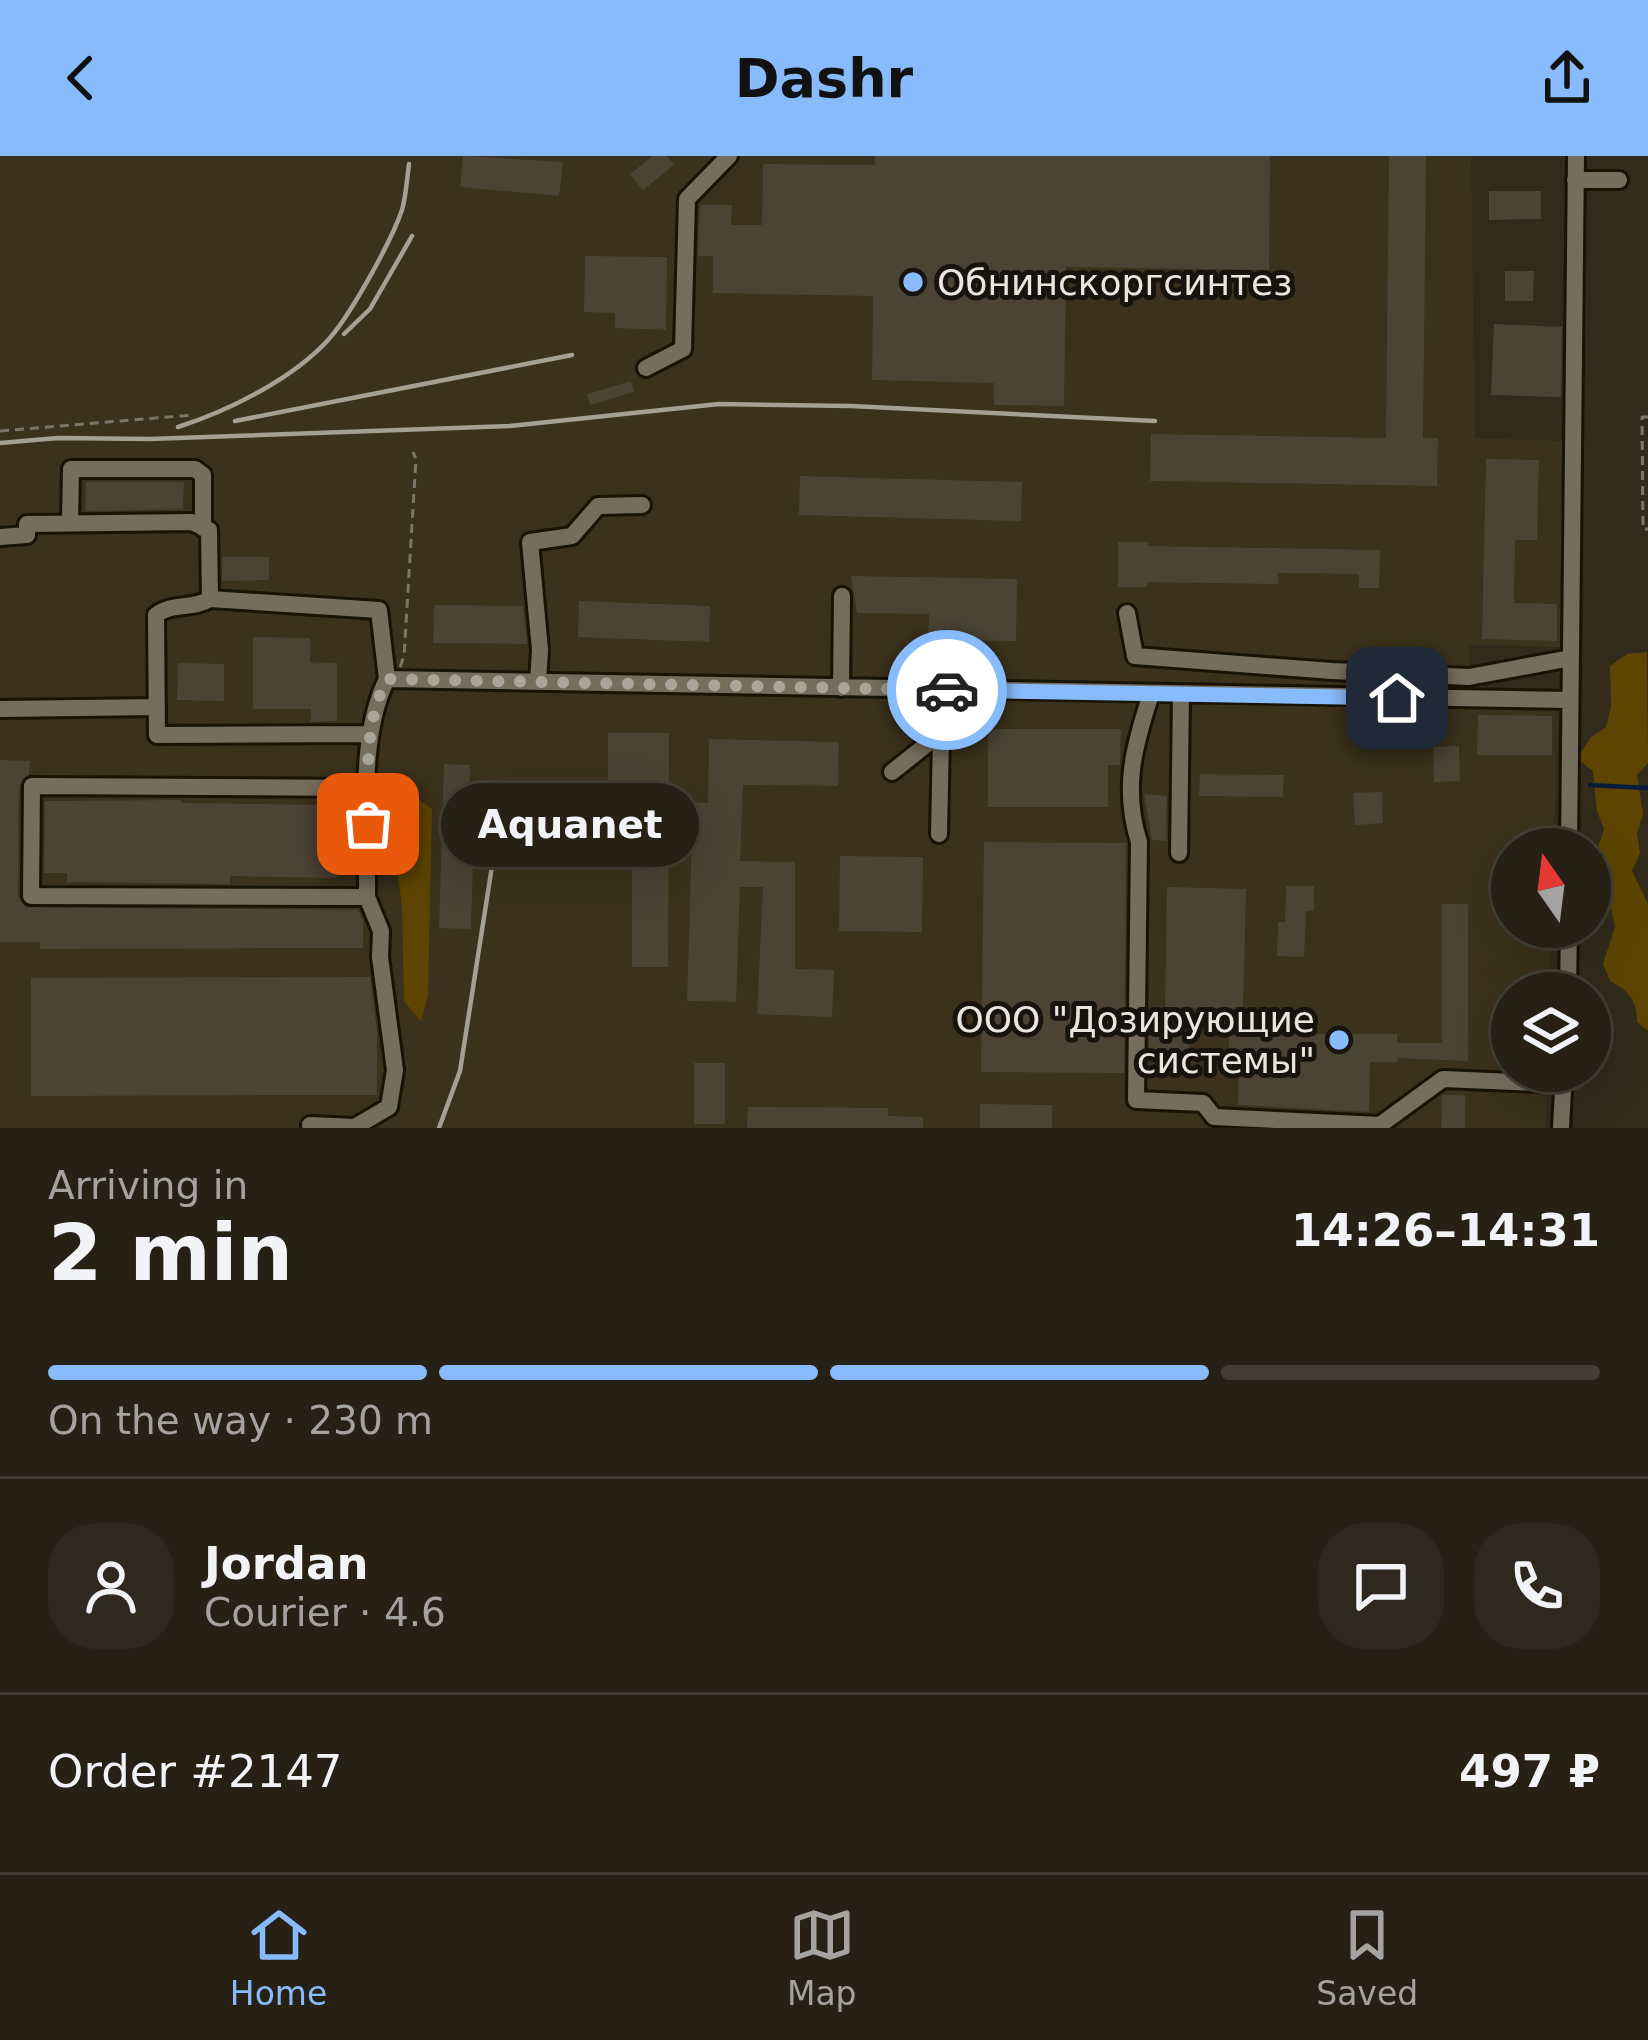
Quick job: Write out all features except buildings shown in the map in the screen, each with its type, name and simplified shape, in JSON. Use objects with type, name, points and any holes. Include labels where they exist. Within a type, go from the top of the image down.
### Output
[{"type":"street","points":[[646,368],[683,349],[687,199],[729,156]]},
{"type":"street","points":[[1569,828],[1576,156]]},
{"type":"street","points":[[1575,180],[1619,180]]},
{"type":"street","points":[[70,524],[71,469],[195,470],[202,475],[203,528]]},
{"type":"street","points":[[538,682],[540,650],[530,542],[572,536],[598,506],[642,505]]},
{"type":"street","points":[[0,537],[26,535],[27,524],[193,522],[208,530],[210,599]]},
{"type":"street","points":[[841,688],[842,596]]},
{"type":"street","points":[[310,1125],[355,1126],[389,1107],[395,1070],[380,957],[381,931],[367,897],[368,734],[376,701],[390,679],[379,610],[210,599],[200,605],[168,606],[156,615],[157,735],[368,734]]},
{"type":"street","points":[[1127,613],[1135,656],[1469,677],[1571,658]]},
{"type":"street","points":[[390,679],[1570,700]]},
{"type":"street","points":[[939,834],[942,689]]},
{"type":"street","points":[[1151,694],[1136,743],[1128,807],[1139,842],[1136,1100],[1203,1103],[1214,1118],[1380,1125],[1443,1079],[1491,1079]]},
{"type":"street","points":[[1179,853],[1181,694]]},
{"type":"street","points":[[0,709],[157,707]]},
{"type":"street","points":[[892,772],[941,733]]},
{"type":"street","points":[[367,897],[31,896],[32,786],[369,788]]},
{"type":"street","points":[[1561,1128],[1562,1092]]},
{"type":"path","points":[[0,431],[193,415]]},
{"type":"path","points":[[1648,417],[1642,417],[1643,529],[1648,529]]},
{"type":"path","points":[[390,679],[404,656],[413,452]]},
{"type":"shaded area","points":[[0,156],[1471,156],[1475,438],[1565,441],[1560,647],[1470,645],[1469,704],[1558,707],[1555,828],[1491,828],[1491,948],[1551,948],[1551,972],[1491,972],[1491,1092],[1547,1092],[1546,1128],[0,1128]]},
{"type":"shaded area","points":[[1647,652],[1648,763],[1637,775],[1643,814],[1637,833],[1640,853],[1632,871],[1648,904],[1648,1031],[1637,1022],[1631,997],[1611,982],[1611,972],[1603,964],[1615,927],[1611,828],[1604,828],[1597,811],[1593,771],[1577,759],[1590,738],[1606,727],[1611,706],[1610,666],[1627,654]]},
{"type":"shaded area","points":[[408,792],[432,809],[428,995],[421,1022],[404,1001],[402,907],[390,810]]},
{"type":"waterway","points":[[1590,785],[1648,788]]},
{"type":"railway","points":[[178,427],[259,392],[329,339],[359,296],[397,224],[409,164]]},
{"type":"railway","points":[[344,334],[370,309],[412,236]]},
{"type":"railway","points":[[235,421],[572,355]]},
{"type":"railway","points":[[0,443],[510,426],[719,404],[1155,421]]},
{"type":"railway","points":[[439,1128],[460,1071],[505,783]]},
{"type":"way so far","points":[[368,824],[368,734],[387,679],[947,690]]},
{"type":"place","name":"Обнинскоргсинтез","points":[[913,282]]},
{"type":"place","name":"Aquanet","points":[[368,824]]},
{"type":"place","name":"ООО \"Дозирующие системы\"","points":[[1339,1040]]},
{"type":"route","points":[[947,690],[1397,698]]}]
